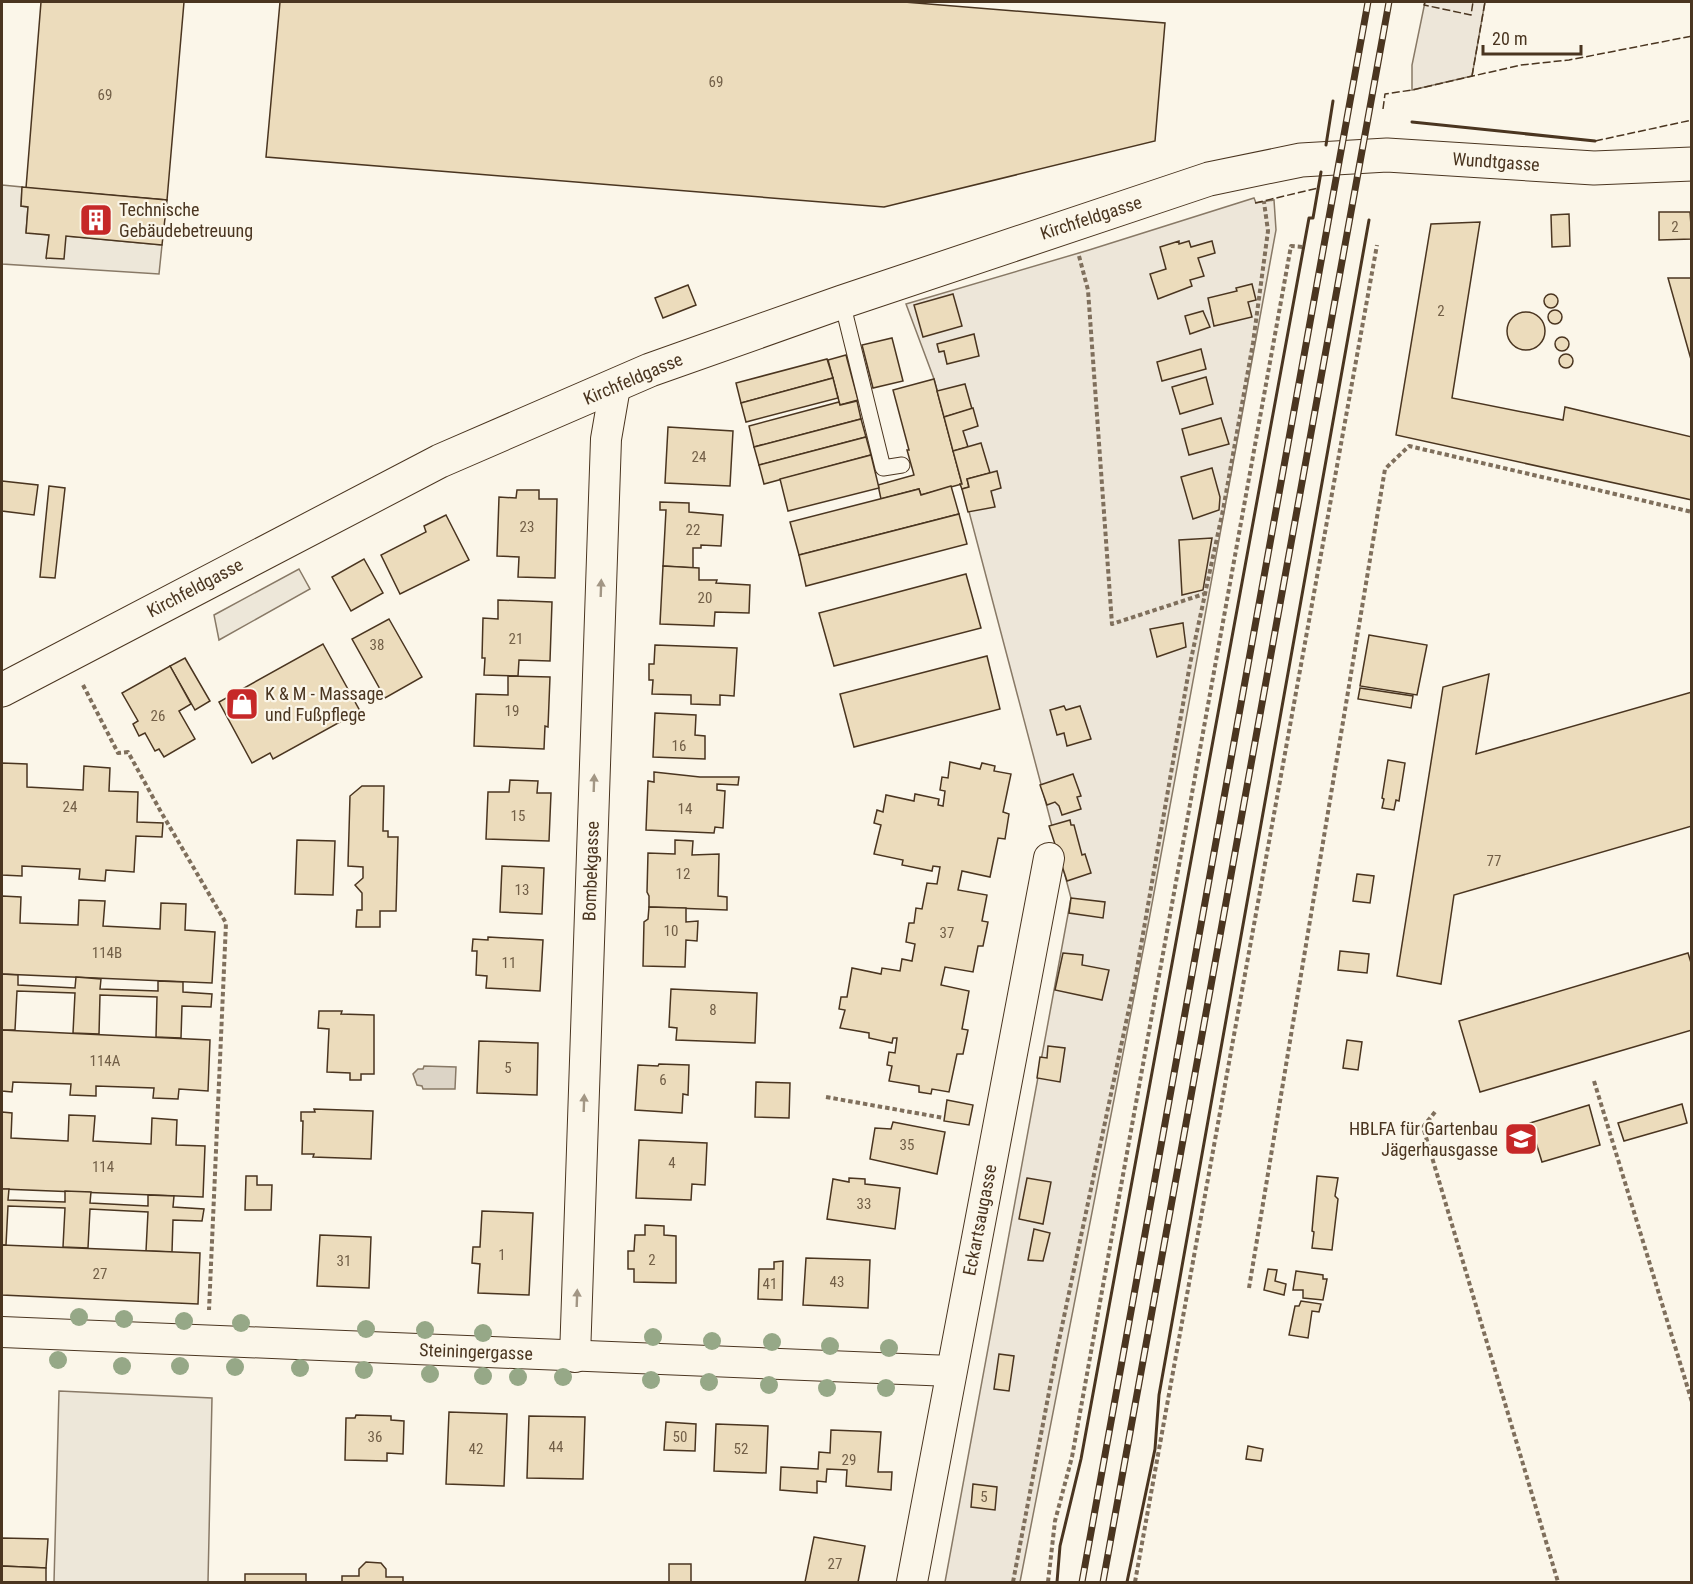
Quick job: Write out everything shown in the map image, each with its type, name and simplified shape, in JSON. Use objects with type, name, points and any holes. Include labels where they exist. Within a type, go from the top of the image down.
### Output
[{"type":"street","name":"Wundtgasse","points":[[1301,160],[1388,155],[1594,168],[1692,164]]},
{"type":"street","name":"Kirchfeldgasse","points":[[2,690],[440,461],[650,370],[842,302],[1209,179],[1301,160]]},
{"type":"street","name":"Bombekgasse","points":[[575,1357],[606,439],[615,387]]},
{"type":"street","name":"Eckartsaugasse","points":[[912,1582],[1049,858]]},
{"type":"street","name":"Steiningergasse","points":[[2,1332],[951,1371]]},
{"type":"lane","points":[[842,302],[883,468],[902,465]]},
{"type":"path","points":[[1013,1582],[1067,1304],[1135,980],[1190,664],[1223,510],[1253,343],[1268,231],[1258,168]]},
{"type":"path","points":[[1070,225],[1088,290],[1112,624],[1205,594]]},
{"type":"path","points":[[1136,1582],[1377,245]]},
{"type":"path","points":[[1048,1582],[1055,1521],[1072,1457],[1291,246],[1303,247]]},
{"type":"path","points":[[1249,1288],[1385,469],[1409,446],[1692,512]]},
{"type":"path","points":[[68,655],[118,753],[128,752],[226,923],[209,1299],[210,1341]]},
{"type":"path","points":[[1593,1081],[1692,1402]]},
{"type":"path","points":[[826,1097],[944,1118]]},
{"type":"path","points":[[1435,1112],[1423,1127],[1558,1582]]},
{"type":"shaded area","points":[[1425,2],[1485,2],[1472,76],[1412,90],[1412,65]]},
{"type":"shaded area","points":[[2,185],[22,187],[21,206],[28,207],[26,232],[49,235],[47,258],[66,236],[162,245],[159,274],[2,264]]},
{"type":"shaded area","points":[[1254,198],[1256,203],[1274,200],[1276,230],[1149,920],[1020,1582],[945,1582],[1071,898],[934,379],[906,304]]},
{"type":"shaded area","points":[[299,569],[310,589],[219,640],[214,615]]},
{"type":"shaded area","points":[[424,1066],[456,1067],[455,1089],[423,1089],[422,1086],[417,1085],[413,1074],[418,1069],[423,1069]]},
{"type":"shaded area","points":[[59,1391],[212,1398],[208,1582],[54,1582]]},
{"type":"building","points":[[41,2],[184,2],[167,200],[26,188]]},
{"type":"building","points":[[280,2],[904,2],[1165,23],[1155,141],[884,207],[266,157]]},
{"type":"building","name":"Technische Gebäudebetreuung","points":[[22,187],[167,200],[162,245],[66,236],[64,259],[46,258],[49,235],[26,233],[28,207],[21,206]]},
{"type":"building","points":[[1659,212],[1690,212],[1692,239],[1659,240]]},
{"type":"building","points":[[1569,214],[1570,246],[1552,247],[1551,215]]},
{"type":"building","points":[[1480,222],[1452,398],[1563,420],[1565,407],[1692,437],[1692,500],[1396,435],[1431,224]]},
{"type":"building","points":[[1179,241],[1179,244],[1189,241],[1191,247],[1212,241],[1215,253],[1198,258],[1204,276],[1190,280],[1192,286],[1158,299],[1150,274],[1166,269],[1160,247]]},
{"type":"building","points":[[1668,278],[1692,278],[1692,363]]},
{"type":"building","points":[[1252,284],[1256,300],[1248,302],[1252,317],[1214,326],[1208,298],[1237,291],[1236,288]]},
{"type":"building","points":[[688,285],[696,305],[663,318],[655,298]]},
{"type":"building","points":[[953,294],[962,326],[923,337],[914,305]]},
{"type":"building","points":[[1551,294],[1556,296],[1558,301],[1556,306],[1551,308],[1546,306],[1544,301],[1546,296]]},
{"type":"building","points":[[1555,310],[1560,312],[1562,317],[1560,322],[1555,324],[1550,322],[1548,317],[1550,312]]},
{"type":"building","points":[[1203,311],[1210,327],[1190,334],[1185,316]]},
{"type":"building","points":[[1526,312],[1539,318],[1545,331],[1539,344],[1526,350],[1513,344],[1507,331],[1513,318]]},
{"type":"building","points":[[974,334],[979,356],[947,364],[944,351],[939,352],[937,344]]},
{"type":"building","points":[[1559,337],[1565,337],[1569,344],[1565,351],[1559,351],[1555,347],[1555,341]]},
{"type":"building","points":[[892,338],[903,381],[873,388],[862,345]]},
{"type":"building","points":[[1201,349],[1206,369],[1162,381],[1157,362]]},
{"type":"building","points":[[1566,354],[1571,356],[1573,361],[1571,366],[1566,368],[1561,366],[1559,361],[1561,356]]},
{"type":"building","points":[[846,355],[858,400],[840,405],[828,360]]},
{"type":"building","points":[[827,359],[833,378],[741,403],[736,383]]},
{"type":"building","points":[[1206,377],[1213,404],[1180,414],[1172,387]]},
{"type":"building","points":[[833,378],[838,398],[746,422],[741,403]]},
{"type":"building","points":[[934,379],[962,484],[921,495],[919,489],[881,499],[878,485],[914,475],[893,390]]},
{"type":"building","points":[[965,384],[972,409],[944,417],[937,391]]},
{"type":"building","points":[[857,401],[861,419],[754,447],[749,426],[839,402],[840,405]]},
{"type":"building","points":[[973,408],[978,426],[963,431],[968,447],[953,451],[944,417]]},
{"type":"building","points":[[1221,418],[1229,444],[1189,455],[1182,429]]},
{"type":"building","points":[[861,419],[866,437],[759,465],[754,447]]},
{"type":"building","points":[[668,427],[733,431],[730,486],[665,483]]},
{"type":"building","points":[[866,437],[871,455],[764,484],[759,465]]},
{"type":"building","points":[[981,443],[990,473],[967,479],[969,487],[962,489],[953,451]]},
{"type":"building","points":[[871,455],[879,488],[788,511],[780,479]]},
{"type":"building","points":[[1212,468],[1220,497],[1219,510],[1193,519],[1181,477]]},
{"type":"building","points":[[997,471],[1001,488],[991,491],[995,507],[968,512],[962,489],[969,487],[967,479]]},
{"type":"building","points":[[2,481],[38,485],[34,515],[2,511]]},
{"type":"building","points":[[49,486],[65,488],[55,578],[40,577]]},
{"type":"building","points":[[951,486],[959,514],[799,555],[790,522],[919,489],[921,495]]},
{"type":"building","points":[[517,490],[539,490],[539,499],[557,499],[555,578],[518,577],[519,557],[497,556],[499,497],[516,498]]},
{"type":"building","points":[[660,502],[689,503],[689,512],[723,515],[721,546],[701,545],[701,548],[693,548],[693,568],[663,566],[666,510],[660,510]]},
{"type":"building","points":[[959,514],[967,544],[806,586],[799,555]]},
{"type":"building","points":[[446,515],[469,560],[400,594],[381,555],[426,532],[424,526]]},
{"type":"building","points":[[1212,538],[1203,590],[1182,595],[1179,540]]},
{"type":"building","points":[[364,559],[383,593],[351,611],[332,577]]},
{"type":"building","points":[[663,566],[699,568],[699,580],[750,585],[749,613],[715,612],[714,626],[660,624]]},
{"type":"building","points":[[966,574],[981,628],[834,666],[819,613]]},
{"type":"building","points":[[498,600],[552,602],[550,661],[519,660],[518,676],[484,675],[483,618],[498,619]]},
{"type":"building","points":[[389,619],[422,677],[385,698],[352,639]]},
{"type":"building","points":[[1183,623],[1186,647],[1157,657],[1150,629]]},
{"type":"building","points":[[1369,635],[1427,645],[1417,695],[1360,686]]},
{"type":"building","points":[[323,644],[360,711],[273,759],[270,753],[252,763],[219,702]]},
{"type":"building","points":[[655,645],[737,648],[734,696],[720,695],[720,705],[691,704],[691,695],[652,694],[653,680],[649,680],[649,664],[654,664]]},
{"type":"building","points":[[987,656],[1000,709],[854,747],[840,694]]},
{"type":"building","points":[[185,658],[210,701],[195,710],[170,666]]},
{"type":"building","points":[[170,666],[191,704],[179,711],[195,739],[164,757],[159,749],[155,751],[145,733],[139,736],[133,724],[138,721],[122,693]]},
{"type":"building","points":[[1489,674],[1476,754],[1692,692],[1692,826],[1454,895],[1441,984],[1397,976],[1443,687]]},
{"type":"building","points":[[508,676],[550,677],[548,727],[545,726],[544,749],[474,746],[476,694],[508,695]]},
{"type":"building","points":[[1360,688],[1413,696],[1411,708],[1358,699]]},
{"type":"building","points":[[1064,706],[1066,710],[1080,706],[1091,739],[1067,746],[1064,733],[1057,735],[1050,710]]},
{"type":"building","points":[[655,713],[696,715],[695,735],[705,736],[705,759],[653,757]]},
{"type":"building","points":[[1388,760],[1405,763],[1399,801],[1396,800],[1394,810],[1382,808]]},
{"type":"building","points":[[950,762],[980,769],[982,763],[995,766],[994,771],[1011,774],[1003,812],[1009,814],[1005,839],[998,838],[990,877],[962,871],[958,890],[987,895],[982,921],[988,922],[983,946],[978,946],[973,972],[945,967],[941,985],[969,991],[962,1029],[968,1030],[963,1054],[957,1054],[949,1092],[932,1089],[931,1094],[919,1092],[919,1086],[889,1081],[892,1066],[887,1065],[889,1052],[895,1053],[897,1038],[893,1038],[892,1043],[869,1038],[869,1033],[840,1028],[845,1010],[839,1009],[841,997],[847,997],[852,968],[881,974],[882,968],[900,971],[902,959],[912,961],[915,944],[906,942],[909,923],[914,923],[916,908],[922,909],[927,883],[937,884],[940,867],[933,866],[932,871],[902,865],[903,860],[874,854],[881,825],[874,823],[877,810],[883,812],[886,795],[914,801],[915,794],[939,799],[938,805],[943,806],[945,791],[940,790],[942,777],[948,778]]},
{"type":"building","points":[[2,763],[27,764],[27,787],[83,790],[84,766],[110,768],[109,791],[138,792],[137,822],[163,823],[162,837],[136,836],[134,872],[106,870],[105,881],[79,879],[80,869],[22,866],[22,876],[2,875]]},
{"type":"building","points":[[654,772],[700,777],[739,777],[738,785],[717,784],[717,790],[725,791],[723,828],[715,827],[714,833],[646,830],[648,781],[654,782]]},
{"type":"building","points":[[1073,774],[1081,796],[1077,797],[1081,809],[1062,815],[1055,802],[1047,805],[1040,785]]},
{"type":"building","points":[[510,780],[538,781],[537,793],[551,793],[549,841],[486,839],[488,792],[509,792]]},
{"type":"building","points":[[362,786],[384,786],[383,831],[388,831],[388,837],[398,837],[396,911],[380,911],[380,927],[356,927],[357,910],[362,910],[362,893],[355,885],[363,878],[363,867],[348,866],[350,796]]},
{"type":"building","points":[[1070,820],[1071,825],[1074,825],[1082,855],[1085,854],[1091,873],[1067,881],[1049,826]]},
{"type":"building","points":[[297,840],[335,841],[333,895],[295,894]]},
{"type":"building","points":[[675,840],[693,841],[692,855],[719,854],[718,896],[727,897],[727,910],[649,907],[648,853],[675,854]]},
{"type":"building","points":[[502,866],[544,868],[542,914],[500,912]]},
{"type":"building","points":[[1357,874],[1374,876],[1370,903],[1353,901]]},
{"type":"building","points":[[2,896],[21,897],[20,923],[78,925],[79,900],[105,901],[103,926],[160,929],[161,903],[186,904],[185,930],[215,932],[212,983],[2,974]]},
{"type":"building","points":[[1071,898],[1105,902],[1103,918],[1069,913]]},
{"type":"building","points":[[649,907],[686,908],[686,922],[698,921],[697,941],[686,940],[685,967],[643,966],[644,922],[648,919]]},
{"type":"building","points":[[488,937],[543,940],[540,991],[486,988],[487,976],[476,975],[477,951],[472,951],[473,939],[488,940]]},
{"type":"building","points":[[1340,951],[1369,954],[1367,973],[1338,970]]},
{"type":"building","points":[[1063,953],[1083,955],[1082,965],[1109,970],[1102,1000],[1055,990]]},
{"type":"building","points":[[1688,953],[1692,966],[1692,1030],[1480,1092],[1459,1021]]},
{"type":"building","points":[[2,974],[18,975],[18,985],[75,988],[76,977],[101,979],[100,989],[158,991],[158,981],[183,982],[183,992],[212,994],[211,1007],[182,1006],[181,1038],[156,1037],[157,997],[100,995],[99,1034],[73,1033],[75,993],[17,991],[15,1030],[2,1030]]},
{"type":"building","points":[[671,989],[757,993],[755,1043],[676,1040],[677,1028],[669,1027]]},
{"type":"building","points":[[319,1011],[374,1015],[374,1074],[361,1074],[361,1080],[350,1080],[350,1073],[327,1072],[329,1029],[318,1028]]},
{"type":"building","points":[[2,1030],[210,1040],[208,1091],[179,1089],[178,1099],[153,1098],[154,1088],[96,1086],[96,1096],[70,1095],[71,1084],[13,1082],[12,1092],[2,1091]]},
{"type":"building","points":[[1347,1040],[1362,1042],[1358,1070],[1343,1068]]},
{"type":"building","points":[[479,1041],[538,1043],[537,1095],[477,1093]]},
{"type":"building","points":[[1048,1046],[1065,1048],[1060,1082],[1037,1078],[1040,1057],[1047,1058]]},
{"type":"building","points":[[659,1064],[689,1065],[688,1095],[683,1094],[682,1113],[635,1110],[638,1065],[658,1066]]},
{"type":"building","points":[[756,1082],[790,1083],[789,1118],[755,1117]]},
{"type":"building","points":[[947,1100],[973,1105],[969,1125],[944,1121]]},
{"type":"building","points":[[1682,1104],[1687,1123],[1624,1141],[1618,1123]]},
{"type":"building","points":[[1589,1105],[1600,1145],[1542,1162],[1530,1123]]},
{"type":"building","points":[[314,1109],[373,1111],[371,1159],[313,1157],[314,1154],[302,1154],[301,1112],[315,1112]]},
{"type":"building","points":[[2,1112],[12,1113],[11,1138],[68,1141],[69,1115],[95,1116],[93,1141],[151,1144],[152,1118],[177,1120],[176,1145],[205,1146],[203,1197],[2,1189]]},
{"type":"building","points":[[893,1122],[945,1132],[937,1174],[870,1159],[875,1128],[891,1129]]},
{"type":"building","points":[[639,1140],[707,1143],[705,1185],[692,1184],[691,1200],[636,1198]]},
{"type":"building","points":[[246,1176],[257,1176],[257,1185],[272,1185],[271,1210],[245,1210]]},
{"type":"building","points":[[1317,1176],[1338,1178],[1332,1250],[1312,1248]]},
{"type":"building","points":[[849,1178],[865,1179],[865,1184],[900,1188],[895,1229],[827,1219],[833,1179],[849,1182]]},
{"type":"building","points":[[1027,1178],[1051,1182],[1043,1224],[1019,1219]]},
{"type":"building","points":[[2,1189],[9,1189],[8,1200],[65,1202],[65,1191],[91,1192],[90,1203],[148,1206],[148,1195],[174,1196],[173,1207],[204,1209],[202,1221],[173,1220],[172,1252],[146,1251],[148,1212],[90,1209],[88,1248],[63,1247],[65,1208],[8,1206],[6,1245],[2,1245]]},
{"type":"building","points":[[482,1211],[533,1213],[529,1295],[478,1293],[480,1264],[472,1263],[473,1247],[480,1247]]},
{"type":"building","points":[[645,1225],[664,1226],[664,1235],[676,1236],[676,1283],[634,1282],[634,1269],[628,1269],[628,1251],[634,1251],[635,1235],[645,1235]]},
{"type":"building","points":[[1034,1229],[1050,1233],[1043,1261],[1028,1260]]},
{"type":"building","points":[[320,1235],[371,1237],[369,1288],[317,1286]]},
{"type":"building","points":[[2,1245],[200,1253],[198,1304],[2,1295]]},
{"type":"building","points":[[806,1258],[870,1260],[868,1308],[803,1305]]},
{"type":"building","points":[[783,1261],[782,1300],[758,1299],[759,1269],[774,1269],[774,1262]]},
{"type":"building","points":[[1268,1269],[1277,1270],[1275,1281],[1286,1284],[1284,1295],[1264,1290]]},
{"type":"building","points":[[1296,1271],[1323,1275],[1323,1279],[1327,1279],[1323,1300],[1303,1298],[1303,1290],[1293,1290]]},
{"type":"building","points":[[1301,1301],[1321,1304],[1319,1312],[1312,1311],[1308,1338],[1289,1335],[1295,1306],[1299,1306]]},
{"type":"building","points":[[999,1354],[1014,1356],[1009,1391],[994,1389]]},
{"type":"building","points":[[449,1412],[507,1414],[504,1486],[446,1484]]},
{"type":"building","points":[[356,1415],[391,1416],[391,1420],[404,1421],[403,1454],[387,1453],[387,1461],[345,1460],[346,1418],[355,1418]]},
{"type":"building","points":[[529,1416],[585,1417],[583,1479],[527,1478]]},
{"type":"building","points":[[666,1422],[696,1424],[695,1451],[664,1450]]},
{"type":"building","points":[[716,1424],[768,1426],[766,1473],[714,1471]]},
{"type":"building","points":[[831,1430],[881,1432],[878,1472],[892,1472],[891,1490],[846,1486],[847,1470],[827,1469],[826,1482],[817,1481],[817,1493],[780,1490],[781,1467],[818,1469],[819,1452],[830,1453]]},
{"type":"building","points":[[1248,1446],[1263,1449],[1261,1461],[1246,1459]]},
{"type":"building","points":[[973,1484],[997,1487],[995,1510],[971,1507]]},
{"type":"building","points":[[814,1537],[865,1546],[858,1582],[805,1582]]},
{"type":"building","points":[[2,1538],[48,1539],[46,1568],[2,1566]]},
{"type":"building","points":[[366,1562],[381,1563],[386,1569],[386,1577],[403,1577],[403,1582],[342,1582],[342,1576],[359,1576],[359,1569]]},
{"type":"building","points":[[669,1564],[691,1564],[691,1582],[669,1582]]},
{"type":"building","points":[[2,1566],[46,1568],[46,1582],[2,1582]]},
{"type":"building","points":[[245,1574],[306,1574],[306,1582],[245,1582]]},
{"type":"railway","points":[[1082,1582],[1368,2]]},
{"type":"railway","points":[[1103,1582],[1389,2]]},
{"type":"fence","points":[[1425,2],[1424,5],[1471,15],[1473,2]]},
{"type":"fence","points":[[1472,76],[1485,2]]},
{"type":"fence","points":[[1383,109],[1385,94],[1521,65],[1569,60],[1692,36]]},
{"type":"fence","points":[[1595,141],[1692,120]]},
{"type":"fence","points":[[1255,203],[1318,188]]},
{"type":"wall","points":[[1326,145],[1333,101]]},
{"type":"wall","points":[[1412,122],[1595,141]]},
{"type":"wall","points":[[1057,1582],[1060,1546],[1081,1459],[1309,218],[1313,218],[1321,172]]},
{"type":"wall","points":[[1127,1582],[1155,1449],[1159,1395],[1369,220]]},
{"type":"place","name":"Technische Gebäudebetreuung","points":[[96,220]]},
{"type":"place","name":"K & M - Massage und Fußpflege","points":[[242,704]]},
{"type":"place","name":"HBLFA für Gartenbau Jägerhausgasse","points":[[1521,1139]]}]
